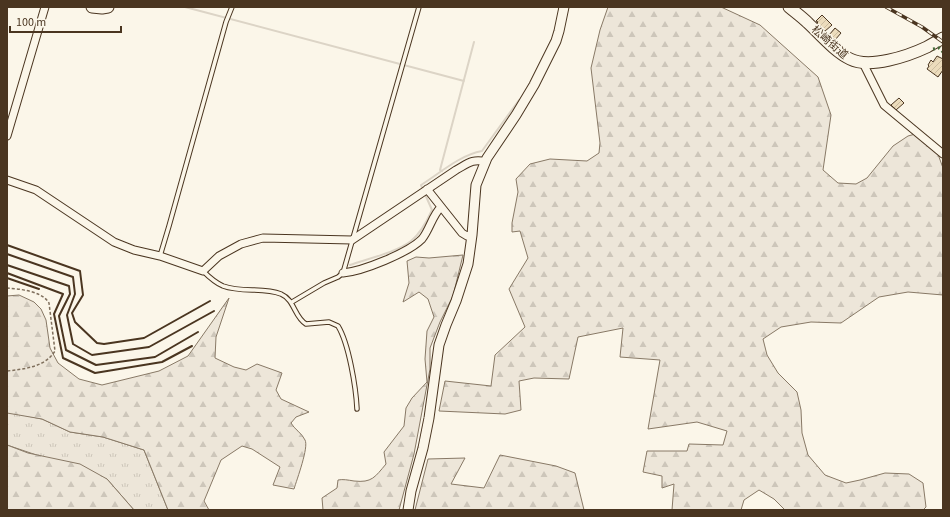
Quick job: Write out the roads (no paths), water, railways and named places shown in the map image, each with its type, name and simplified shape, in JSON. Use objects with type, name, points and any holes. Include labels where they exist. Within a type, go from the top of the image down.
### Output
[{"type":"main road","points":[[92,7],[108,7]]},
{"type":"main road","name":"松崎街道","points":[[789,7],[844,56],[863,63],[899,58],[927,47],[943,38]]},
{"type":"street","points":[[7,136],[45,7]]},
{"type":"street","points":[[408,510],[411,491],[423,448],[429,418],[439,345],[464,281],[468,264],[476,185],[486,162],[534,85],[556,41],[564,7]]},
{"type":"street","points":[[863,63],[884,105],[943,154]]},
{"type":"street","points":[[7,180],[36,190],[114,242],[134,250],[160,256],[204,271],[219,256],[241,244],[263,238],[352,240],[427,189],[474,160],[486,162]]},
{"type":"street","points":[[427,189],[462,233],[467,236],[472,236]]},
{"type":"street","points":[[343,273],[370,266],[417,243],[427,231],[437,210],[441,207]]},
{"type":"lane","points":[[160,256],[226,22],[232,7]]},
{"type":"lane","points":[[292,302],[343,273],[419,7]]},
{"type":"lane","points":[[204,271],[210,278],[223,286],[236,289],[267,290],[282,294],[292,302],[300,319],[304,323],[312,324],[330,322],[338,326],[343,335],[352,369],[357,409]]},
{"type":"waterway","points":[[185,7],[464,81]]},
{"type":"waterway","points":[[442,171],[440,170],[474,42]]},
{"type":"waterway","points":[[350,265],[398,249],[411,241],[423,227],[432,210],[421,185],[458,160],[482,151],[519,100]]},
{"type":"railway","points":[[886,7],[922,27],[943,42]]}]
